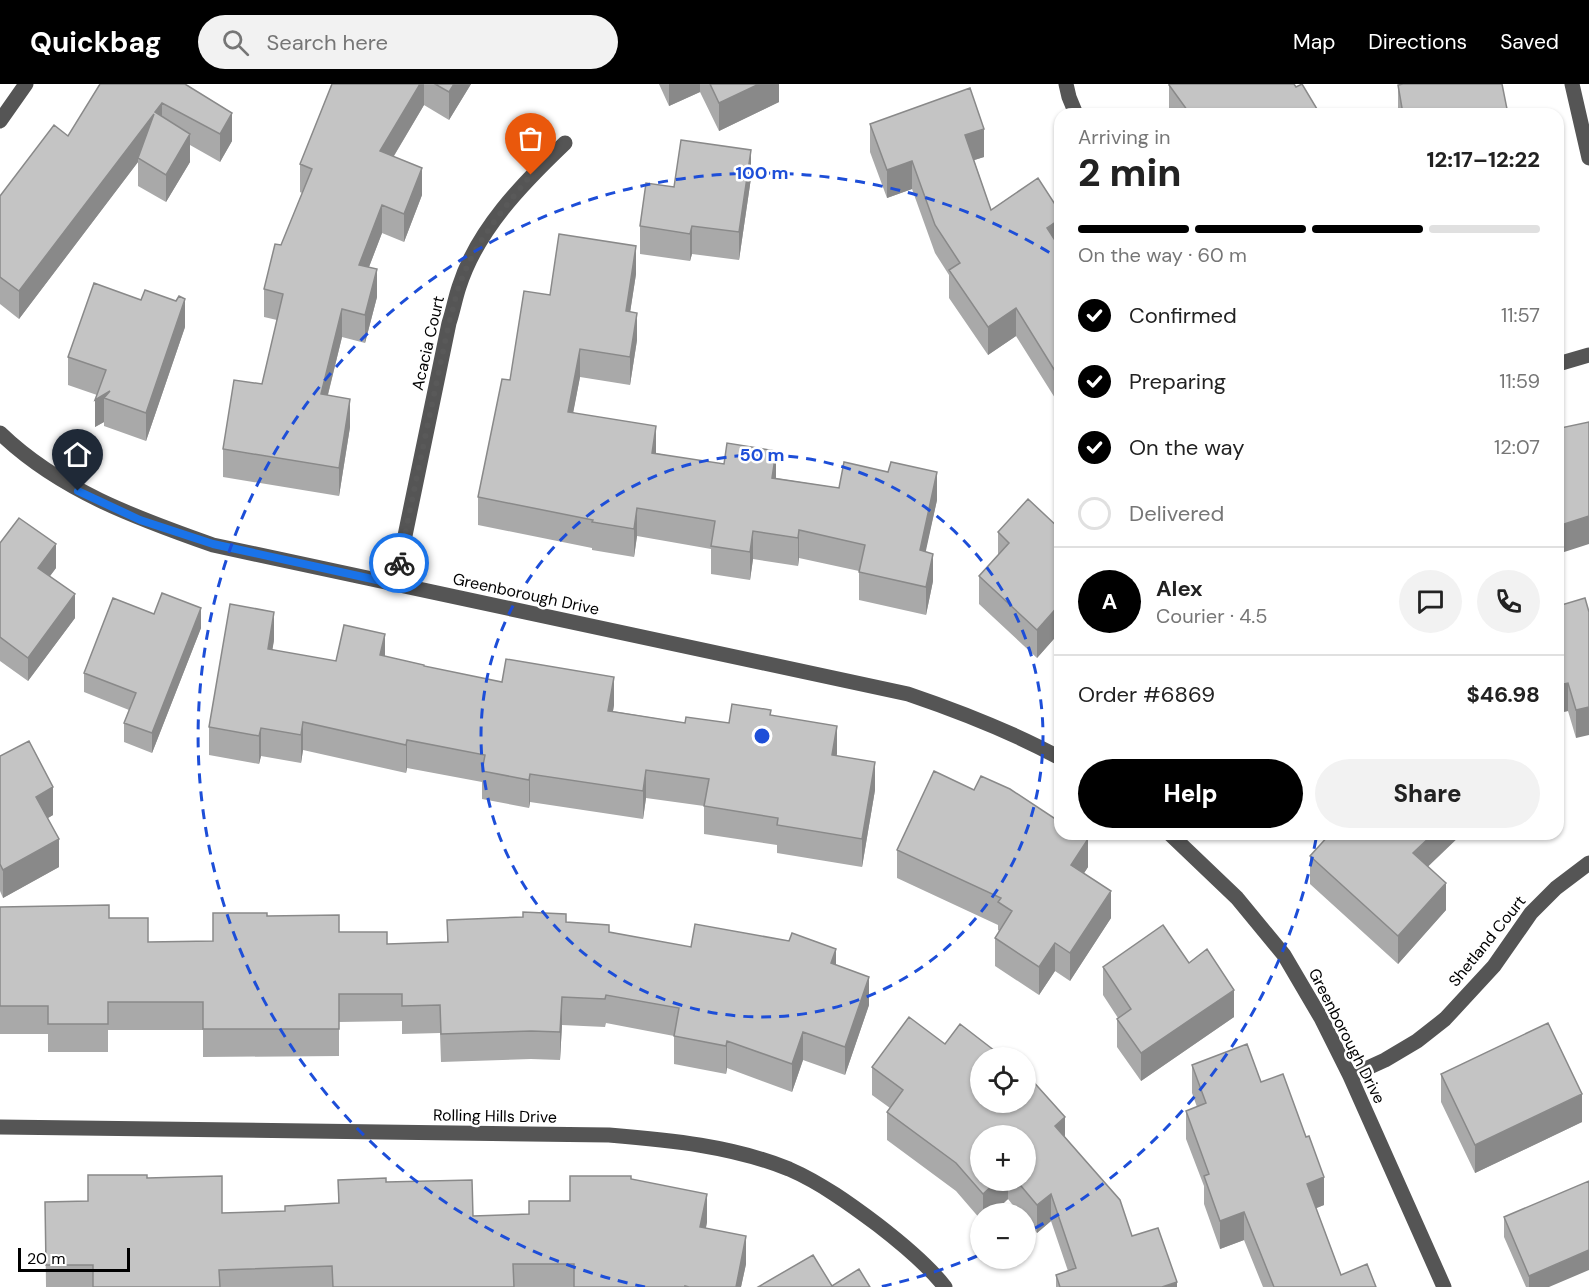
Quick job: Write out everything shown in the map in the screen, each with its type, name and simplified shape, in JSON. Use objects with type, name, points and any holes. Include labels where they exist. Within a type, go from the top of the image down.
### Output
[{"type":"street","points":[[0,120],[26,84]]},
{"type":"street","points":[[1066,84],[1074,108]]},
{"type":"street","points":[[1572,84],[1589,158]]},
{"type":"street","name":"Acacia Court","points":[[395,584],[449,323],[459,285],[478,247],[502,210],[531,175],[565,143]]},
{"type":"street","points":[[1564,362],[1589,355]]},
{"type":"street","name":"Greenborough Drive","points":[[0,433],[19,452],[78,491],[140,520],[213,544],[908,694],[966,713],[1054,755]]},
{"type":"street","name":"Greenborough Drive","points":[[1176,840],[1237,898],[1284,955],[1321,1018],[1350,1076],[1444,1287]]},
{"type":"street","name":"Shetland Court","points":[[1350,1076],[1385,1060],[1417,1041],[1445,1020],[1494,966],[1530,914],[1556,888],[1589,863]]},
{"type":"street","name":"Rolling Hills Drive","points":[[0,1127],[609,1135],[671,1140],[732,1151],[789,1169],[840,1197],[896,1238],[945,1287]]},
{"type":"building","points":[[100,84],[185,84],[232,113],[220,134],[162,103],[155,112],[190,134],[166,175],[138,158],[154,114],[19,291],[0,277],[0,196],[54,125],[68,136]]},
{"type":"building","points":[[332,84],[420,84],[380,151],[422,168],[404,214],[382,205],[359,265],[377,269],[365,315],[342,309],[321,394],[350,399],[339,468],[223,449],[234,380],[262,384],[283,294],[264,289],[275,244],[281,245],[312,169],[300,164]]},
{"type":"building","points":[[435,84],[454,84],[449,92]]},
{"type":"building","points":[[710,84],[759,84],[719,103]]},
{"type":"building","points":[[1294,84],[1296,87],[1302,84],[1316,108],[1186,108],[1169,85]]},
{"type":"building","points":[[1502,84],[1507,108],[1402,108],[1398,85]]},
{"type":"building","points":[[970,88],[984,129],[965,135],[991,210],[1038,178],[1054,203],[1054,223],[1047,228],[1054,239],[1054,369],[1016,308],[988,327],[949,270],[960,263],[935,225],[912,161],[887,170],[870,124]]},
{"type":"building","points":[[681,140],[751,150],[739,232],[692,226],[690,234],[640,226],[646,183],[674,187]]},
{"type":"building","points":[[559,234],[636,246],[626,311],[637,313],[630,357],[580,349],[568,412],[656,426],[652,453],[724,464],[727,443],[776,451],[772,478],[839,488],[844,462],[888,472],[891,462],[937,472],[920,550],[933,554],[926,587],[859,572],[865,545],[799,530],[798,538],[753,531],[750,552],[711,546],[715,521],[637,508],[634,529],[478,497],[502,379],[510,380],[524,291],[550,295]]},
{"type":"building","points":[[94,283],[141,300],[145,290],[176,301],[179,296],[185,299],[146,413],[104,398],[110,391],[95,400],[106,370],[68,357]]},
{"type":"building","points":[[1589,422],[1589,516],[1564,524],[1564,427]]},
{"type":"building","points":[[1028,499],[1054,523],[1054,611],[1037,630],[979,576],[1009,543],[998,532]]},
{"type":"building","points":[[19,518],[56,544],[38,568],[75,594],[28,658],[0,637],[0,543]]},
{"type":"building","points":[[162,593],[201,608],[152,733],[124,723],[136,693],[84,673],[113,598],[154,614]]},
{"type":"building","points":[[1585,598],[1589,612],[1589,707],[1576,710],[1568,683],[1564,684],[1564,604]]},
{"type":"building","points":[[230,604],[274,612],[268,649],[336,661],[344,625],[385,634],[380,655],[502,682],[506,659],[614,677],[608,711],[685,723],[686,717],[729,723],[732,704],[771,710],[770,715],[837,726],[832,755],[875,762],[862,839],[777,825],[778,818],[704,806],[709,779],[646,770],[643,791],[530,774],[529,780],[482,771],[485,755],[407,740],[406,745],[303,722],[301,735],[261,728],[259,736],[209,727]]},
{"type":"building","points":[[29,741],[53,787],[36,797],[59,839],[3,870],[0,864],[0,756]]},
{"type":"building","points":[[934,771],[974,790],[981,776],[1010,789],[1054,818],[1054,840],[1087,840],[1071,865],[1111,891],[1070,953],[1055,943],[1039,967],[995,938],[1012,911],[998,902],[1001,898],[897,850]]},
{"type":"building","points":[[1325,840],[1427,840],[1413,853],[1446,883],[1398,936],[1310,856]]},
{"type":"building","points":[[109,905],[109,918],[148,918],[148,942],[213,941],[213,913],[267,913],[267,916],[339,915],[339,932],[387,932],[387,944],[448,942],[447,920],[523,917],[523,912],[566,914],[566,922],[609,925],[609,932],[691,947],[695,924],[789,941],[792,933],[836,949],[831,963],[869,977],[845,1047],[803,1032],[792,1064],[727,1041],[726,1046],[674,1036],[679,1008],[606,995],[605,999],[562,997],[560,1032],[441,1034],[440,1005],[402,1006],[402,994],[339,994],[339,1029],[203,1029],[203,1002],[108,1002],[108,1024],[48,1024],[48,1006],[0,1006],[0,907]]},
{"type":"building","points":[[1163,925],[1189,963],[1207,949],[1234,990],[1141,1053],[1117,1019],[1131,1009],[1103,967]]},
{"type":"building","points":[[909,1017],[945,1044],[960,1024],[990,1047],[970,1047],[970,1113],[1036,1113],[1036,1085],[1065,1117],[1055,1126],[1120,1200],[1132,1236],[1158,1228],[1177,1282],[1162,1287],[1060,1287],[1056,1275],[1076,1268],[1051,1194],[1037,1205],[1025,1191],[1036,1191],[1036,1125],[970,1125],[970,1179],[956,1163],[887,1112],[903,1090],[872,1067]]},
{"type":"building","points":[[1548,1023],[1582,1094],[1475,1145],[1441,1074]]},
{"type":"building","points":[[1247,1044],[1261,1082],[1283,1074],[1306,1137],[1309,1136],[1324,1177],[1307,1184],[1341,1275],[1367,1264],[1376,1287],[1274,1287],[1244,1212],[1220,1221],[1204,1176],[1209,1174],[1186,1111],[1206,1103],[1192,1065]]},
{"type":"building","points":[[88,1175],[147,1175],[147,1178],[222,1176],[222,1213],[285,1211],[285,1206],[339,1203],[338,1180],[386,1178],[386,1182],[472,1180],[473,1216],[529,1214],[529,1201],[570,1201],[570,1176],[631,1176],[631,1179],[707,1194],[700,1227],[746,1236],[736,1287],[574,1287],[574,1264],[513,1264],[514,1287],[333,1287],[332,1266],[219,1270],[220,1287],[93,1287],[93,1265],[46,1265],[45,1202],[88,1201]]},
{"type":"building","points":[[1589,1181],[1589,1250],[1529,1276],[1504,1217]]},
{"type":"building","points":[[813,1255],[832,1286],[859,1269],[870,1287],[758,1287]]},
{"type":"way so far","points":[[399,563],[459,285],[478,247],[502,210],[531,175]]},
{"type":"route","points":[[78,491],[140,520],[213,544],[395,584],[399,563]]}]
